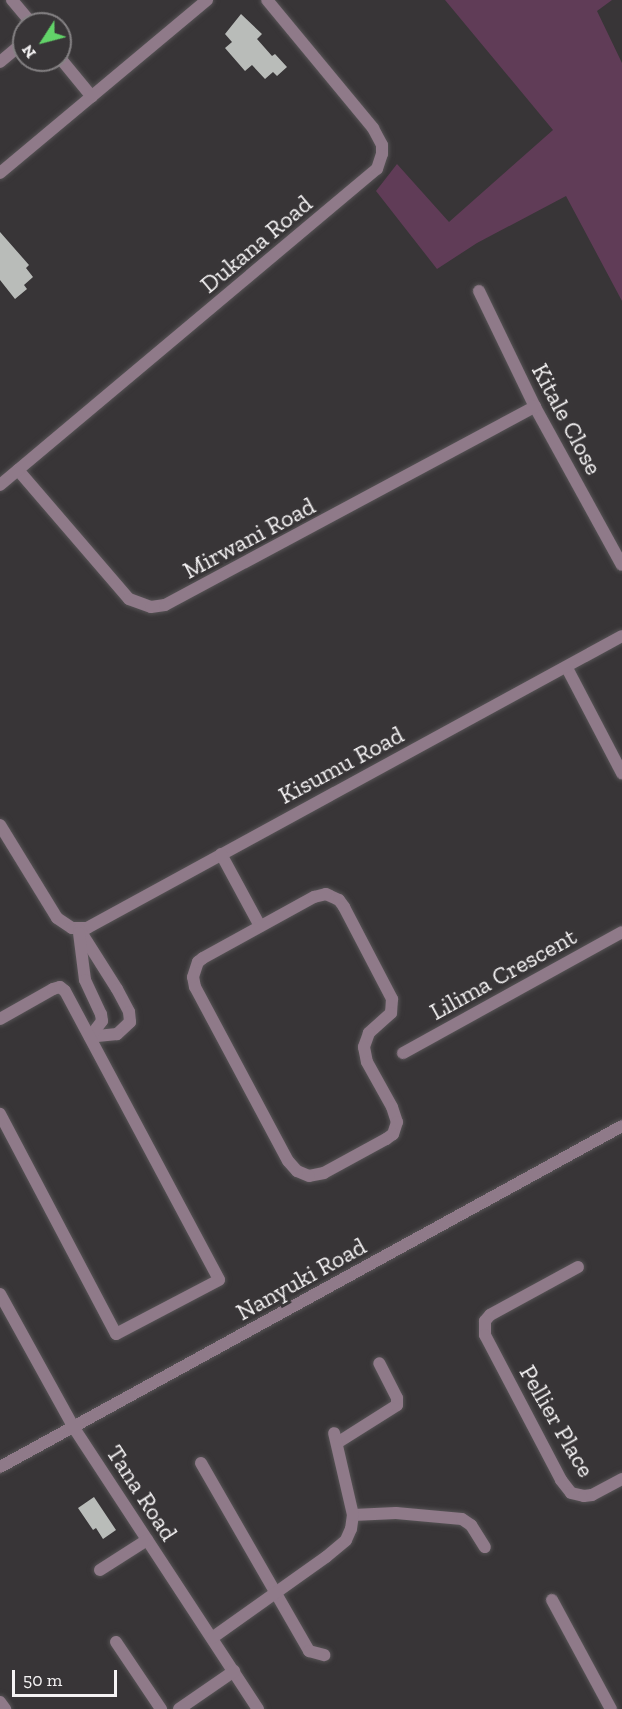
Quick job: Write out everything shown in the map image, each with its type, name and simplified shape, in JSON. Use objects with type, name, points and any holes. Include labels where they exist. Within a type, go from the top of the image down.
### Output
[{"type":"street","points":[[12,0],[22,12]]},
{"type":"street","points":[[0,173],[207,0]]},
{"type":"street","name":"Dukana Road","points":[[0,485],[377,169],[382,154],[382,145],[373,128],[267,0]]},
{"type":"street","points":[[0,62],[12,52]]},
{"type":"street","points":[[71,72],[92,97]]},
{"type":"street","name":"Kitale Close","points":[[479,291],[535,407],[622,565]]},
{"type":"street","name":"Mirwani Road","points":[[18,470],[129,599],[151,607],[165,605],[535,407]]},
{"type":"street","name":"Kisumu Road","points":[[79,929],[102,921],[622,636]]},
{"type":"street","points":[[567,668],[622,773]]},
{"type":"street","points":[[0,825],[57,918],[66,926],[79,929],[129,1012],[130,1022],[117,1034],[90,1037]]},
{"type":"street","points":[[221,854],[260,926]]},
{"type":"street","points":[[326,894],[332,896],[344,907],[392,999],[392,1013],[369,1033],[364,1047],[368,1062],[392,1107],[396,1127],[386,1139],[315,1176],[297,1171],[288,1161],[195,987],[193,977],[198,962],[260,926],[314,897],[326,894]]},
{"type":"street","points":[[79,929],[85,980],[102,1021],[90,1037]]},
{"type":"street","name":"Lilima Crescent","points":[[403,1053],[622,932]]},
{"type":"street","points":[[0,1019],[60,987],[90,1037],[219,1280],[116,1334],[0,1114]]},
{"type":"street","name":"Nanyuki Road","points":[[0,1467],[622,1126]]},
{"type":"street","name":"Pellier Place","points":[[578,1267],[498,1310],[485,1321],[485,1335],[565,1486],[576,1496],[584,1496],[622,1479]]},
{"type":"street","name":"Tana Road","points":[[0,1294],[74,1428],[258,1709]]},
{"type":"street","points":[[212,1638],[346,1540],[351,1529],[353,1515],[335,1438],[397,1405],[397,1398],[379,1363]]},
{"type":"street","points":[[201,1463],[309,1651],[324,1655]]},
{"type":"street","points":[[353,1515],[396,1513],[462,1519],[471,1525],[485,1547]]},
{"type":"street","points":[[100,1570],[147,1540]]},
{"type":"street","points":[[552,1600],[611,1709]]},
{"type":"street","points":[[116,1642],[161,1709]]},
{"type":"street","points":[[180,1709],[234,1671]]},
{"type":"street","points":[[0,1702],[5,1709]]},
{"type":"shaded area","points":[[445,0],[612,0],[597,11],[622,63],[622,301],[566,196],[477,243],[437,269],[376,191],[397,164],[449,222],[553,130]]},
{"type":"building","points":[[241,14],[262,34],[257,39],[272,56],[275,54],[287,67],[277,76],[273,72],[265,79],[252,65],[245,71],[225,48],[232,42],[225,34]]},
{"type":"building","points":[[0,232],[29,265],[26,268],[33,277],[24,285],[27,289],[15,299],[0,280]]},
{"type":"building","points":[[94,1497],[116,1530],[103,1539],[96,1528],[93,1530],[78,1508]]}]
